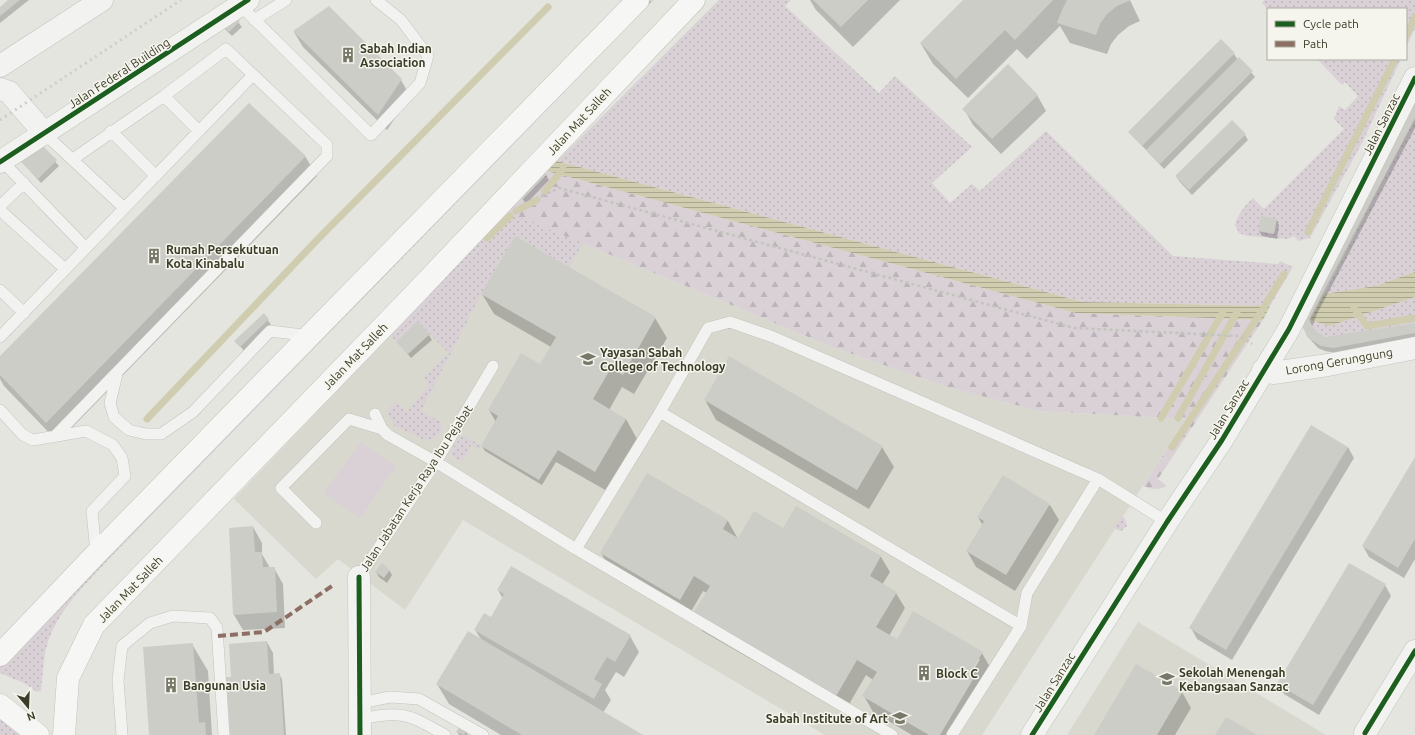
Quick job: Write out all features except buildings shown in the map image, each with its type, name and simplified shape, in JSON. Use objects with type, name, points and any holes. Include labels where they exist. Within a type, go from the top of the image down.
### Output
[{"type":"main road","points":[[0,655],[96,554],[312,336],[638,0]]},
{"type":"main road","name":"Jalan Mat Salleh","points":[[64,735],[68,678],[94,625],[410,299],[694,0]]},
{"type":"main road","points":[[0,705],[38,735]]},
{"type":"street","points":[[0,66],[102,0]]},
{"type":"street","name":"Jalan Federal Building","points":[[1,161],[248,8]]},
{"type":"street","name":"Jalan Sanzac","points":[[1032,735],[1167,522],[1222,440],[1289,329],[1415,78]]},
{"type":"street","points":[[0,89],[9,92],[45,134]]},
{"type":"street","name":"Lorong Gerunggung","points":[[1263,370],[1273,373],[1328,365],[1415,348]]},
{"type":"street","name":"Jalan Jabatan Kerja Raya Ibu Pejabat","points":[[359,577],[360,719]]},
{"type":"street","points":[[1365,733],[1415,651]]},
{"type":"lane","points":[[248,8],[286,0]]},
{"type":"lane","points":[[248,8],[371,135],[420,83],[428,56],[401,20],[376,0]]},
{"type":"lane","points":[[54,437],[327,156],[327,144],[226,49],[164,96],[111,131],[73,159]]},
{"type":"lane","points":[[0,337],[252,75]]},
{"type":"lane","points":[[164,96],[199,131]]},
{"type":"lane","points":[[111,131],[156,176]]},
{"type":"lane","points":[[45,134],[124,208]]},
{"type":"lane","points":[[1,161],[86,248]]},
{"type":"lane","points":[[0,206],[24,183]]},
{"type":"lane","points":[[0,210],[66,269]]},
{"type":"lane","points":[[0,290],[24,313]]},
{"type":"lane","points":[[576,549],[660,412],[708,328],[730,322],[773,337],[1098,478],[1167,522]]},
{"type":"lane","points":[[117,373],[110,403],[114,417],[129,430],[146,434],[162,434],[193,412],[270,331],[312,336]]},
{"type":"lane","name":"Jalan Jabatan Kerja Raya Ibu Pejabat","points":[[359,577],[436,462],[493,366]]},
{"type":"lane","points":[[0,410],[23,435],[32,440],[86,431],[113,445],[122,458],[125,476],[92,511],[96,554]]},
{"type":"lane","points":[[660,412],[1020,626]]},
{"type":"lane","points":[[375,414],[382,429]]},
{"type":"lane","points":[[316,523],[281,488],[349,419],[382,429],[398,441],[436,462],[576,549],[892,735]]},
{"type":"lane","points":[[952,735],[1020,626],[1027,593],[1098,478]]},
{"type":"lane","points":[[122,735],[118,680],[122,646],[150,623],[174,616],[210,618],[217,628],[224,735]]},
{"type":"lane","points":[[360,719],[390,697],[419,699],[483,735]]},
{"type":"lane","points":[[360,719],[391,714],[407,715],[445,735]]},
{"type":"path","points":[[538,198],[559,188],[1074,328],[1240,336],[1255,346]]},
{"type":"shaded area","points":[[557,161],[1083,302],[1270,306],[1263,320],[1076,313],[547,171]]},
{"type":"shaded area","points":[[507,212],[835,348],[947,387],[1039,411],[1186,419],[982,735],[825,735],[463,520],[405,610],[338,559],[316,579],[234,499]]},
{"type":"shaded area","points":[[1415,272],[1415,297],[1330,326],[1310,320],[1324,294],[1375,286]]},
{"type":"shaded area","name":"Sekolah Menengah Kebangsaan Sanzac","points":[[1138,622],[1326,735],[1067,735]]},
{"type":"green space","points":[[638,0],[654,0],[107,561],[72,600],[57,621],[47,645],[41,691],[37,692],[24,683],[0,673],[0,655]]},
{"type":"green space","points":[[719,0],[791,0],[785,6],[879,93],[895,76],[972,147],[932,183],[950,203],[972,184],[980,191],[1046,131],[1173,256],[1278,264],[1280,261],[1293,267],[1270,306],[1083,302],[557,161]]},
{"type":"green space","points":[[1264,0],[1415,0],[1415,28],[1407,46],[1407,8],[1267,8],[1262,3]]},
{"type":"green space","points":[[1318,60],[1401,60],[1362,143],[1310,238],[1298,241],[1294,236],[1288,239],[1247,236],[1239,233],[1235,225],[1236,221],[1242,210],[1253,198],[1264,209],[1344,129],[1334,119],[1339,106],[1345,110],[1358,96],[1345,82],[1342,85]]},
{"type":"green space","points":[[1415,119],[1415,272],[1375,286],[1324,294]]},
{"type":"green space","points":[[547,171],[1076,313],[1263,320],[1158,479],[1167,486],[1158,489],[1149,488],[1143,486],[1186,419],[1039,411],[947,387],[835,348],[507,212],[521,197],[523,199],[547,174]]},
{"type":"green space","points":[[507,212],[583,243],[569,267],[515,236],[481,294],[421,411],[441,422],[441,431],[433,439],[425,440],[394,426],[388,414],[389,408],[396,402],[407,412],[429,385],[424,378],[449,353],[430,334],[408,354],[390,335]]},
{"type":"green space","points":[[1415,297],[1415,323],[1326,337],[1314,330],[1310,320],[1330,326]]},
{"type":"green space","points":[[463,435],[481,446],[479,449],[471,445],[463,461],[457,459],[451,454],[453,447]]},
{"type":"green space","points":[[361,442],[396,466],[360,518],[324,493]]},
{"type":"green space","points":[[1122,516],[1125,519],[1127,526],[1121,531],[1114,528]]},
{"type":"green space","points":[[0,713],[24,735],[0,735]]},
{"type":"waterway","points":[[147,419],[317,240],[548,7]]},
{"type":"waterway","points":[[1407,34],[1415,17]]},
{"type":"waterway","points":[[1308,232],[1394,60]]},
{"type":"waterway","points":[[545,191],[563,169]]},
{"type":"waterway","points":[[516,211],[537,200]]},
{"type":"waterway","points":[[487,238],[510,216]]},
{"type":"waterway","points":[[1172,447],[1261,312],[1284,274]]},
{"type":"waterway","points":[[1354,308],[1367,326],[1415,318]]},
{"type":"waterway","points":[[1161,418],[1223,312]]},
{"type":"waterway","points":[[1178,418],[1237,312]]},
{"type":"railway","points":[[0,120],[181,0]]},
{"type":"marked path","points":[[218,636],[264,632],[335,584]]},
{"type":"cycle path","points":[[0,162],[248,0]]},
{"type":"cycle path","points":[[1032,735],[1167,522],[1222,440],[1289,329],[1415,78]]},
{"type":"cycle path","points":[[359,577],[360,735]]},
{"type":"cycle path","points":[[1365,733],[1415,651]]},
{"type":"place","name":"Sabah Indian Association","points":[[348,55]]},
{"type":"place","name":"Rumah Persekutuan Kota Kinabalu","points":[[154,256]]},
{"type":"place","name":"Yayasan Sabah College of Technology","points":[[588,359]]},
{"type":"place","name":"Block C","points":[[924,673]]},
{"type":"place","name":"Sekolah Menengah Kebangsaan Sanzac","points":[[1167,679]]},
{"type":"place","name":"Bangunan Usia","points":[[171,685]]},
{"type":"place","name":"Sabah Institute of Art","points":[[900,718]]}]
